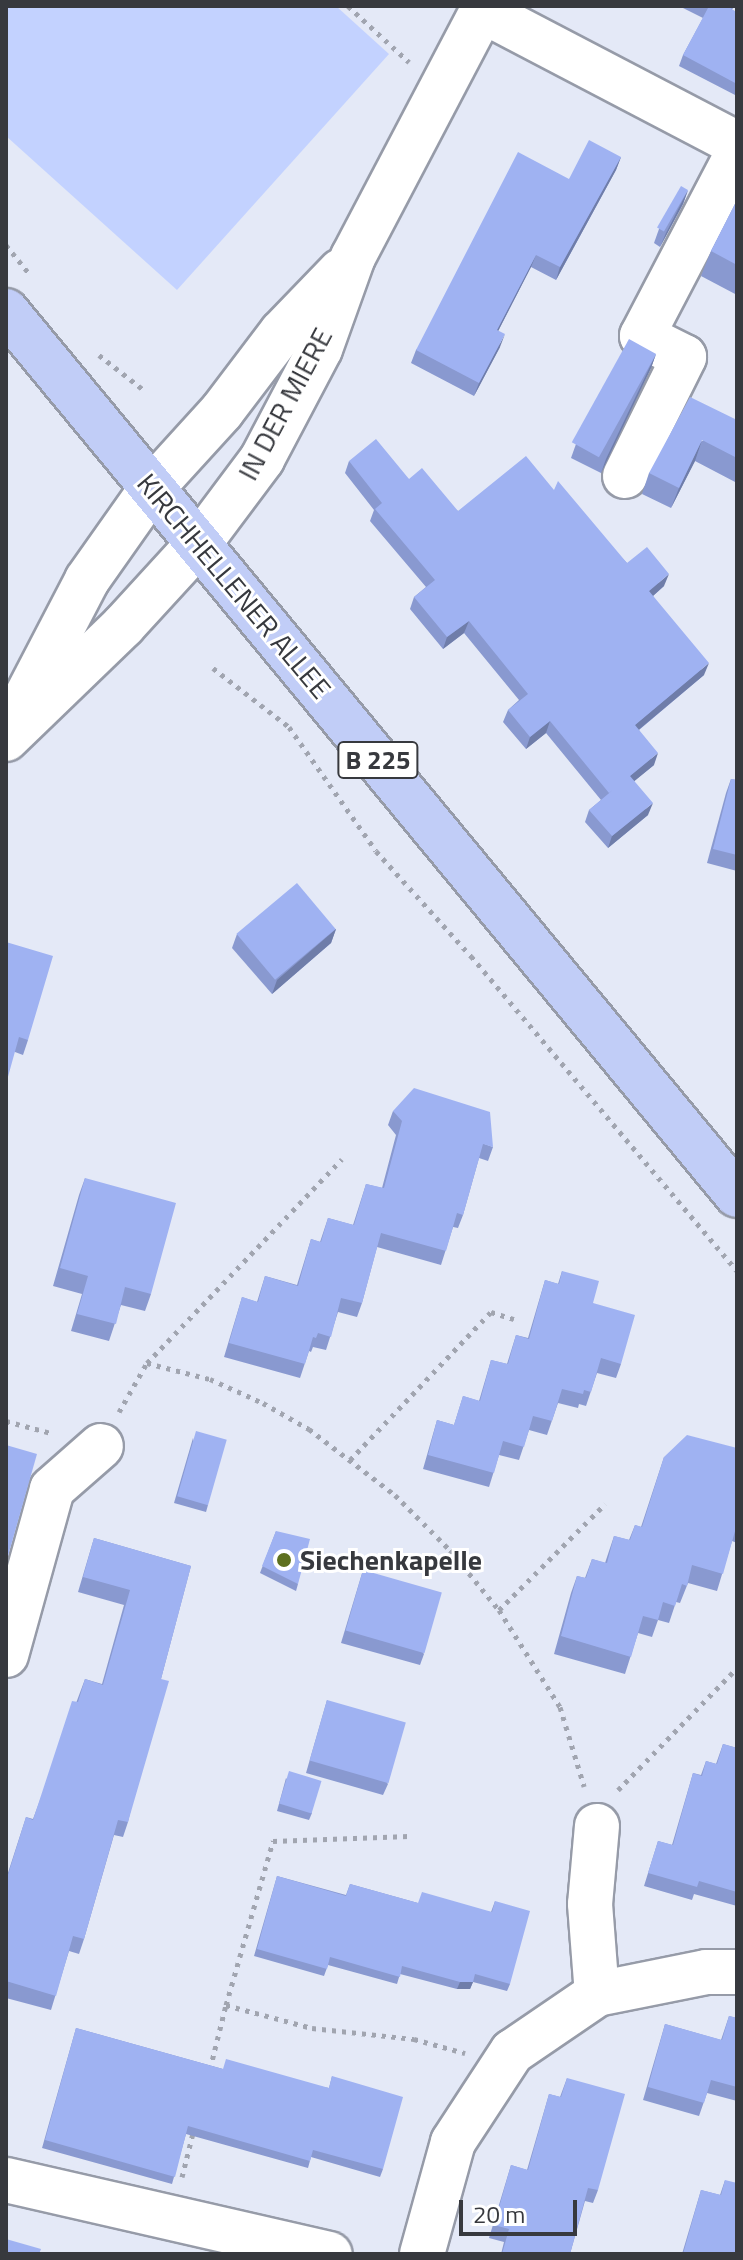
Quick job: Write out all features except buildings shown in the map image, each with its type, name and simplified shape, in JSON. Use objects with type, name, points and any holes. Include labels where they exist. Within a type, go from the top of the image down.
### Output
[{"type":"main road","name":"KIRCHHELLENER ALLEE","points":[[6,311],[737,1195]]},
{"type":"street","name":"IN DER MIERE","points":[[6,737],[123,626],[200,542],[262,459],[320,349],[353,257],[484,8]]},
{"type":"street","points":[[484,8],[737,144]]},
{"type":"street","points":[[625,476],[684,357],[642,336],[737,154]]},
{"type":"street","name":"IN DER MIERE","points":[[6,737],[87,580],[152,488],[222,411],[282,332],[353,257]]},
{"type":"street","points":[[6,1655],[52,1489],[101,1446]]},
{"type":"street","points":[[595,1820],[590,1904],[597,1994]]},
{"type":"street","points":[[422,2254],[453,2142],[512,2052],[597,1994],[706,1972],[737,1972]]},
{"type":"street","points":[[6,2180],[330,2254]]},
{"type":"path","points":[[348,6],[441,91]]},
{"type":"path","points":[[213,668],[289,727],[376,851],[471,956],[737,1271]]},
{"type":"path","points":[[101,1446],[147,1363],[342,1159]]},
{"type":"path","points":[[350,1460],[491,1312],[514,1319]]},
{"type":"path","points":[[147,1363],[210,1379],[263,1403],[309,1429],[395,1495],[450,1550],[499,1610],[560,1707],[595,1820],[737,1668]]},
{"type":"path","points":[[499,1610],[605,1504]]},
{"type":"path","points":[[206,2081],[273,1841],[409,1836]]},
{"type":"path","points":[[226,2005],[312,2028],[414,2039],[504,2063]]},
{"type":"path","points":[[172,2218],[195,2127],[185,2124]]},
{"type":"shaded area","points":[[6,6],[336,6],[389,54],[177,290],[6,136]]},
{"type":"place","name":"Siechenkapelle","points":[[284,1560]]}]
